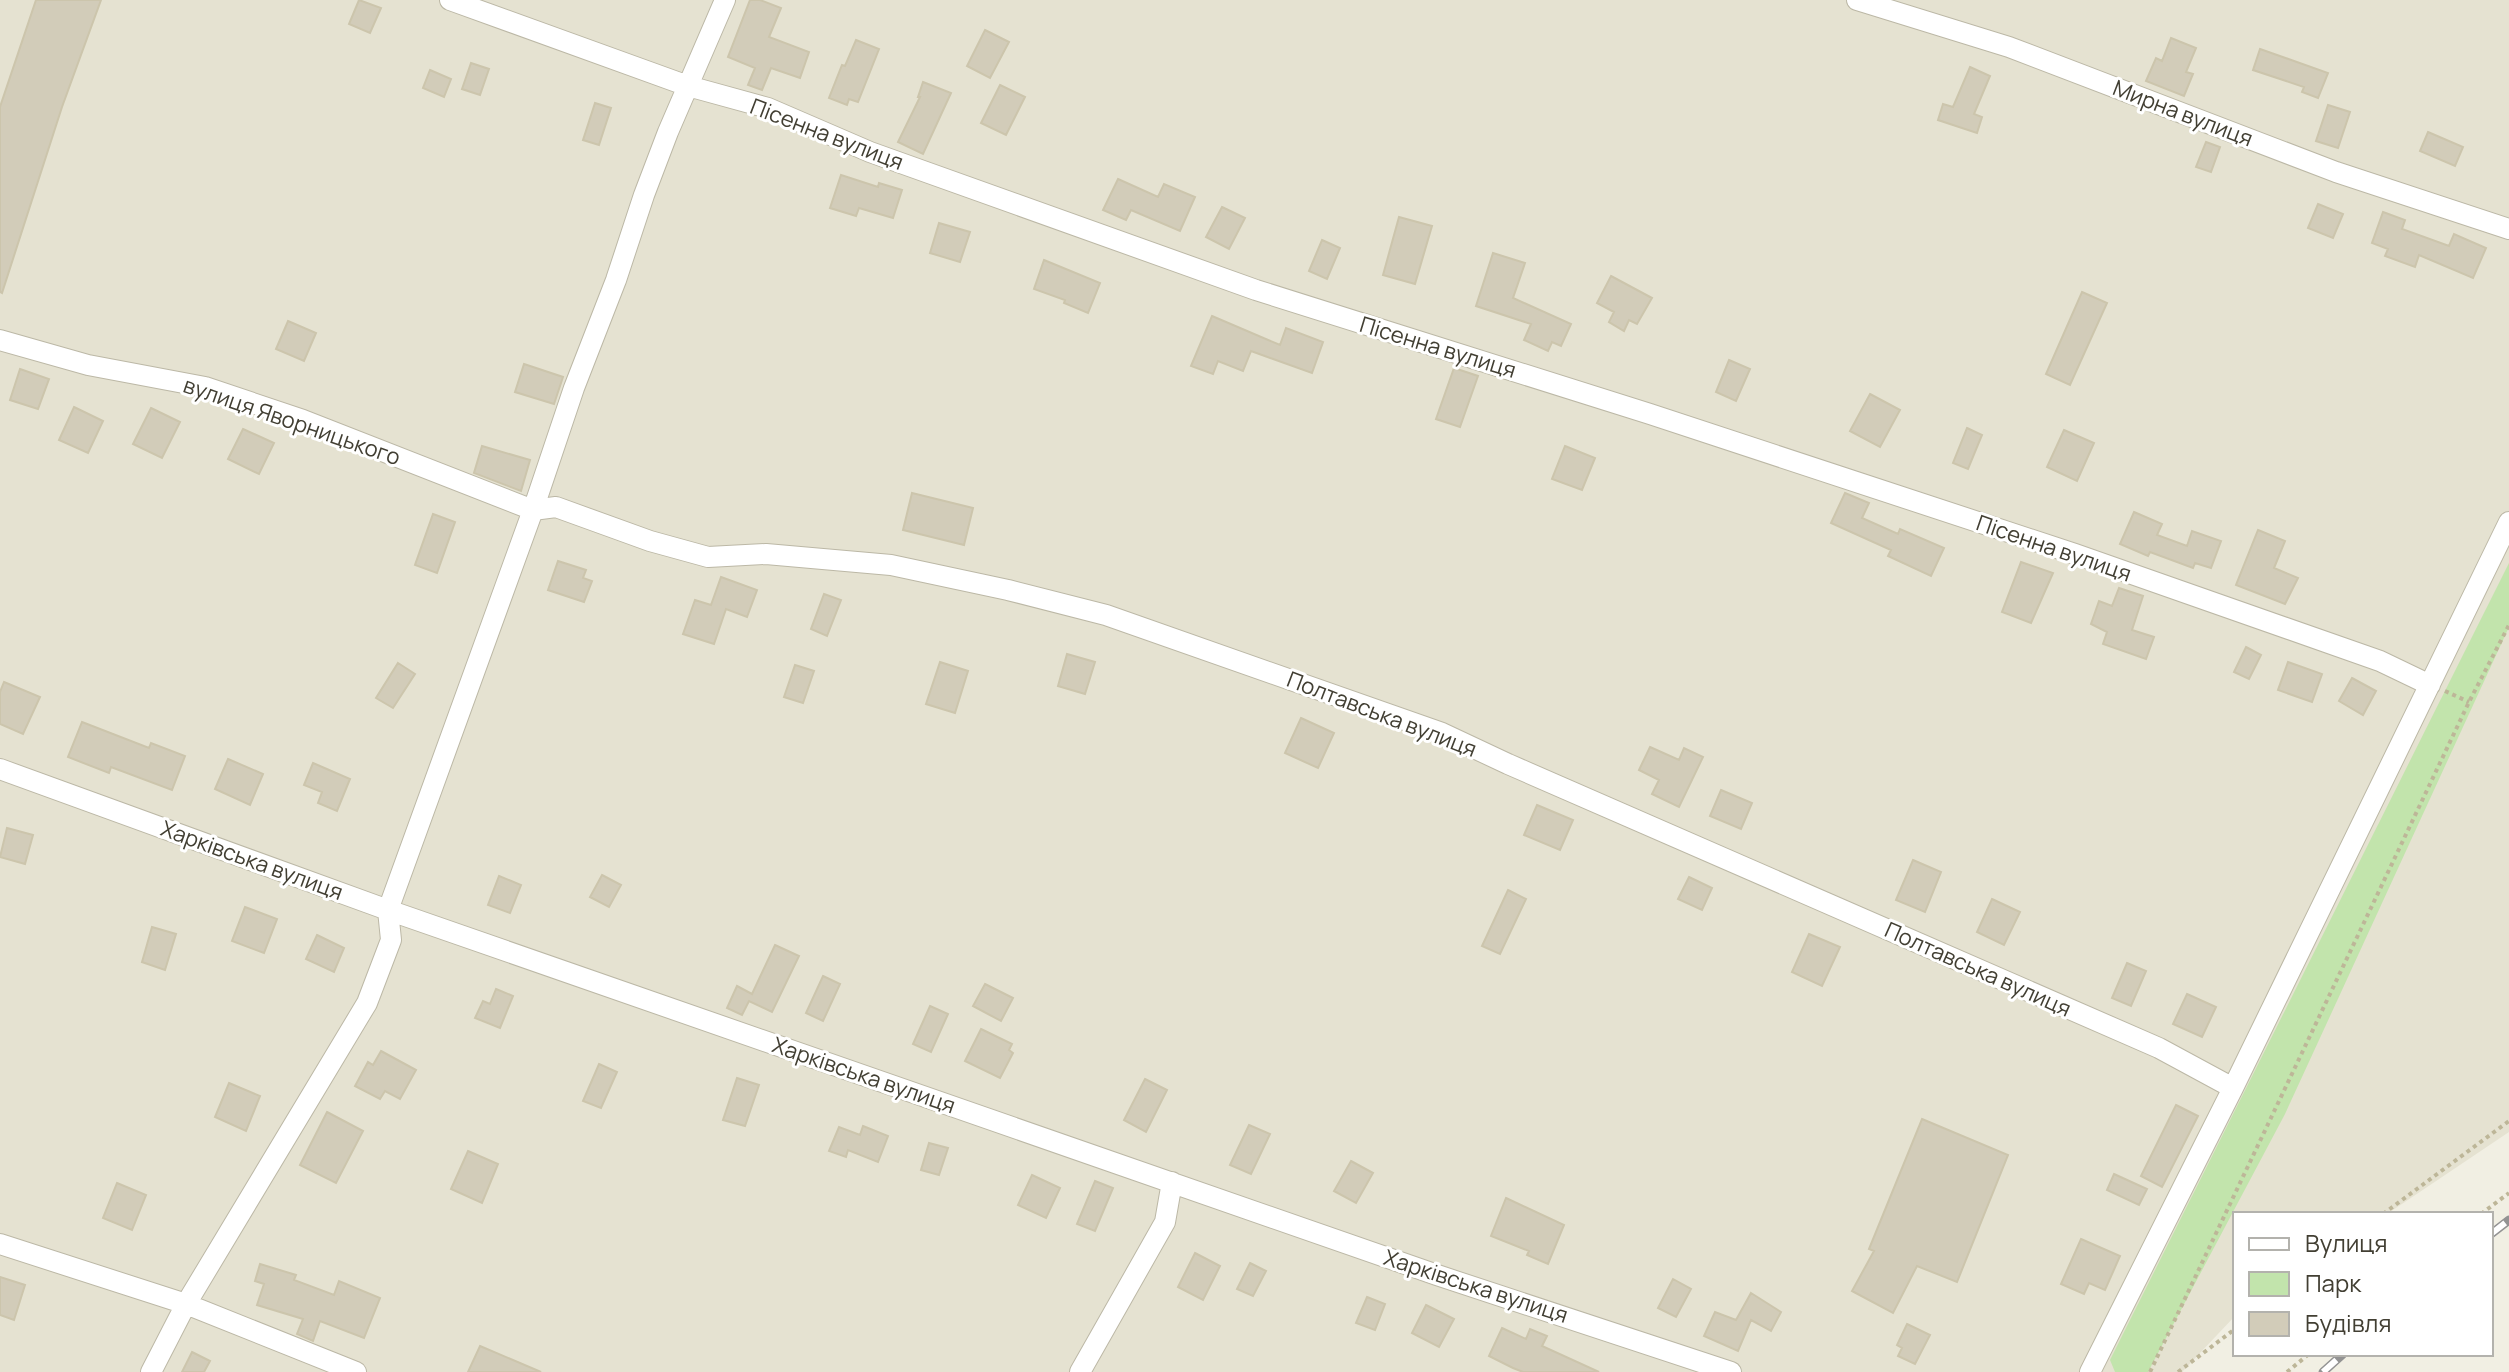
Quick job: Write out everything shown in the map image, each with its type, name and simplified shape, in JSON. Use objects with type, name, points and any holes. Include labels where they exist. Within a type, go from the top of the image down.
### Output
[{"type":"street","name":"Пісенна вулиця","points":[[450,0],[688,86],[768,108],[870,152],[1256,290],[1650,414],[2075,554],[2380,661],[2430,685]]},
{"type":"street","points":[[151,1372],[186,1304],[367,1003],[391,940],[388,910],[574,388],[616,280],[644,195],[725,0]]},
{"type":"street","name":"Мирна вулиця","points":[[1857,0],[2009,47],[2336,172],[2509,229]]},
{"type":"street","name":"вулиця Яворницького","points":[[0,340],[88,365],[205,387],[303,420],[533,510]]},
{"type":"street","name":"Полтавська вулиця","points":[[533,510],[556,507],[650,541],[708,557],[766,554],[891,565],[1106,615],[1442,733],[2159,1048],[2233,1088]]},
{"type":"street","points":[[2090,1372],[2233,1088],[2509,522]]},
{"type":"street","name":"Харківська вулиця","points":[[0,769],[388,910],[1437,1275],[1731,1372]]},
{"type":"street","points":[[1080,1372],[1165,1222],[1172,1182]]},
{"type":"street","points":[[0,1244],[186,1304],[356,1372]]},
{"type":"path","points":[[2150,1372],[2469,702],[2509,625]]},
{"type":"path","points":[[2386,1212],[2509,1121]]},
{"type":"path","points":[[2484,1212],[2509,1193]]},
{"type":"path","points":[[2178,1372],[2233,1331]]},
{"type":"path","points":[[2287,1372],[2307,1356]]},
{"type":"shaded area","points":[[0,0],[2509,0],[2509,1132],[2390,1212],[2233,1212],[2233,1318],[2182,1372],[0,1372]]},
{"type":"green space","points":[[2509,563],[2509,627],[2285,1114],[2148,1372],[2115,1372],[2110,1360]]},
{"type":"building","points":[[36,0],[101,0],[62,107],[2,293],[0,107]]},
{"type":"building","points":[[359,0],[381,8],[370,33],[349,24]]},
{"type":"building","points":[[750,0],[760,0],[781,8],[769,37],[809,52],[800,78],[771,68],[762,90],[748,85],[755,68],[728,57]]},
{"type":"building","points":[[985,30],[1009,42],[990,78],[967,66]]},
{"type":"building","points":[[2171,38],[2196,48],[2186,72],[2193,74],[2184,96],[2146,81],[2156,58],[2162,61]]},
{"type":"building","points":[[856,40],[879,49],[858,102],[849,99],[847,105],[829,98]]},
{"type":"building","points":[[2260,49],[2328,73],[2318,98],[2302,92],[2304,87],[2253,70]]},
{"type":"building","points":[[471,63],[489,69],[480,95],[462,89]]},
{"type":"building","points":[[1970,67],[1990,76],[1974,114],[1982,117],[1977,133],[1938,120],[1943,104],[1953,107]]},
{"type":"building","points":[[430,70],[451,79],[444,97],[423,88]]},
{"type":"building","points":[[923,82],[951,93],[923,154],[898,142],[920,97]]},
{"type":"building","points":[[1000,85],[1025,97],[1006,135],[981,123]]},
{"type":"building","points":[[595,103],[611,108],[599,145],[583,140]]},
{"type":"building","points":[[2328,105],[2350,112],[2338,148],[2316,141]]},
{"type":"building","points":[[2428,132],[2463,147],[2455,166],[2420,151]]},
{"type":"building","points":[[2206,142],[2220,147],[2211,172],[2196,167]]},
{"type":"building","points":[[841,175],[878,187],[879,183],[902,190],[893,218],[859,208],[856,216],[830,208]]},
{"type":"building","points":[[1118,179],[1158,197],[1164,184],[1195,197],[1180,231],[1131,210],[1126,220],[1103,210]]},
{"type":"building","points":[[2318,204],[2343,214],[2333,238],[2308,228]]},
{"type":"building","points":[[1222,207],[1245,218],[1229,249],[1206,237]]},
{"type":"building","points":[[2383,212],[2405,220],[2402,229],[2449,246],[2454,234],[2486,248],[2473,278],[2419,255],[2415,267],[2385,256],[2388,249],[2372,243]]},
{"type":"building","points":[[1399,217],[1432,226],[1415,284],[1383,275]]},
{"type":"building","points":[[939,223],[970,232],[960,262],[930,253]]},
{"type":"building","points":[[1322,240],[1340,248],[1327,279],[1309,271]]},
{"type":"building","points":[[1493,253],[1525,263],[1513,298],[1571,324],[1561,346],[1552,342],[1548,351],[1524,340],[1531,324],[1476,306]]},
{"type":"building","points":[[1044,260],[1100,283],[1088,313],[1064,303],[1065,300],[1034,289]]},
{"type":"building","points":[[1611,276],[1652,298],[1637,324],[1629,320],[1624,331],[1609,322],[1614,312],[1597,303]]},
{"type":"building","points":[[2082,292],[2107,303],[2070,385],[2046,374]]},
{"type":"building","points":[[1212,316],[1280,345],[1286,328],[1323,342],[1312,373],[1251,351],[1243,371],[1218,361],[1213,374],[1191,366]]},
{"type":"building","points":[[288,321],[316,333],[304,361],[276,349]]},
{"type":"building","points":[[1729,360],[1750,369],[1736,401],[1716,392]]},
{"type":"building","points":[[524,364],[563,377],[554,404],[515,392]]},
{"type":"building","points":[[1454,368],[1478,376],[1460,427],[1436,419]]},
{"type":"building","points":[[20,369],[49,379],[38,409],[10,400]]},
{"type":"building","points":[[1870,394],[1900,410],[1880,447],[1850,431]]},
{"type":"building","points":[[74,407],[103,421],[88,453],[59,440]]},
{"type":"building","points":[[151,408],[180,422],[162,458],[133,444]]},
{"type":"building","points":[[1967,428],[1982,435],[1968,469],[1953,463]]},
{"type":"building","points":[[243,429],[274,443],[259,474],[228,459]]},
{"type":"building","points":[[2064,430],[2094,443],[2077,481],[2047,467]]},
{"type":"building","points":[[482,446],[530,460],[521,491],[474,473]]},
{"type":"building","points":[[1565,446],[1595,458],[1582,490],[1552,479]]},
{"type":"building","points":[[912,493],[973,508],[964,545],[903,530]]},
{"type":"building","points":[[1845,493],[1869,503],[1862,518],[1898,534],[1900,529],[1944,548],[1931,576],[1888,556],[1891,550],[1831,523]]},
{"type":"building","points":[[2134,512],[2162,524],[2157,535],[2187,546],[2192,531],[2221,541],[2211,568],[2195,563],[2193,568],[2150,552],[2148,556],[2120,544]]},
{"type":"building","points":[[433,514],[455,522],[437,573],[415,565]]},
{"type":"building","points":[[2258,530],[2285,541],[2274,568],[2298,578],[2285,604],[2236,585]]},
{"type":"building","points":[[558,561],[586,570],[583,578],[592,581],[584,602],[548,590]]},
{"type":"building","points":[[2021,562],[2053,573],[2031,623],[2002,612]]},
{"type":"building","points":[[721,577],[757,590],[747,617],[726,609],[714,644],[683,634],[695,600],[711,605]]},
{"type":"building","points":[[2119,588],[2143,596],[2132,630],[2154,637],[2146,659],[2103,644],[2107,632],[2091,624],[2099,601],[2112,606]]},
{"type":"building","points":[[824,594],[841,600],[827,636],[811,629]]},
{"type":"building","points":[[2246,647],[2261,655],[2249,679],[2234,672]]},
{"type":"building","points":[[1067,654],[1095,662],[1085,694],[1058,686]]},
{"type":"building","points":[[940,662],[968,671],[955,713],[926,704]]},
{"type":"building","points":[[2288,662],[2322,674],[2312,702],[2278,690]]},
{"type":"building","points":[[398,663],[415,674],[393,708],[376,698]]},
{"type":"building","points":[[795,665],[814,671],[803,703],[784,697]]},
{"type":"building","points":[[2352,678],[2376,691],[2363,715],[2339,701]]},
{"type":"building","points":[[4,682],[40,697],[23,734],[0,724],[0,692]]},
{"type":"building","points":[[1301,718],[1334,733],[1318,768],[1285,753]]},
{"type":"building","points":[[82,722],[149,748],[151,743],[185,756],[172,790],[111,767],[109,773],[68,757]]},
{"type":"building","points":[[1650,747],[1679,760],[1684,748],[1703,757],[1679,807],[1652,794],[1659,780],[1639,770]]},
{"type":"building","points":[[228,759],[263,774],[250,805],[215,789]]},
{"type":"building","points":[[313,763],[350,779],[337,811],[318,803],[322,792],[304,785]]},
{"type":"building","points":[[1721,790],[1752,803],[1741,829],[1710,816]]},
{"type":"building","points":[[1537,805],[1573,820],[1560,850],[1524,835]]},
{"type":"building","points":[[7,828],[33,835],[25,864],[0,857]]},
{"type":"building","points":[[1913,860],[1941,872],[1925,912],[1896,900]]},
{"type":"building","points":[[602,875],[621,885],[609,907],[590,897]]},
{"type":"building","points":[[499,876],[521,885],[510,913],[488,905]]},
{"type":"building","points":[[1689,877],[1712,888],[1702,910],[1678,899]]},
{"type":"building","points":[[1508,890],[1526,899],[1500,954],[1482,946]]},
{"type":"building","points":[[1992,899],[2020,912],[2004,945],[1977,932]]},
{"type":"building","points":[[245,907],[277,919],[264,953],[232,941]]},
{"type":"building","points":[[152,927],[176,934],[165,970],[142,962]]},
{"type":"building","points":[[1809,934],[1840,947],[1822,986],[1792,972]]},
{"type":"building","points":[[317,935],[344,948],[334,972],[306,959]]},
{"type":"building","points":[[775,945],[799,956],[772,1012],[749,1001],[742,1015],[727,1008],[737,986],[752,994]]},
{"type":"building","points":[[2127,963],[2146,971],[2131,1006],[2112,998]]},
{"type":"building","points":[[823,976],[840,984],[823,1021],[806,1013]]},
{"type":"building","points":[[985,984],[1013,998],[1001,1021],[973,1006]]},
{"type":"building","points":[[496,989],[513,996],[500,1028],[475,1018],[483,1001],[490,1004]]},
{"type":"building","points":[[2187,994],[2216,1007],[2202,1037],[2173,1024]]},
{"type":"building","points":[[930,1006],[948,1014],[931,1052],[913,1044]]},
{"type":"building","points":[[981,1029],[1012,1044],[1009,1050],[1013,1053],[1000,1078],[965,1061]]},
{"type":"building","points":[[381,1051],[416,1070],[400,1099],[385,1091],[380,1099],[355,1086],[368,1062],[373,1065]]},
{"type":"building","points":[[599,1064],[617,1072],[601,1108],[583,1101]]},
{"type":"building","points":[[737,1078],[759,1085],[745,1126],[723,1120]]},
{"type":"building","points":[[1145,1079],[1167,1090],[1146,1132],[1124,1120]]},
{"type":"building","points":[[229,1083],[260,1096],[246,1131],[215,1117]]},
{"type":"building","points":[[2176,1105],[2198,1116],[2162,1187],[2141,1176]]},
{"type":"building","points":[[327,1112],[363,1131],[336,1183],[300,1165]]},
{"type":"building","points":[[1922,1119],[2008,1155],[1957,1282],[1917,1266],[1893,1313],[1852,1291],[1874,1251],[1869,1249]]},
{"type":"building","points":[[1249,1125],[1270,1134],[1251,1174],[1230,1165]]},
{"type":"building","points":[[863,1126],[888,1136],[878,1162],[848,1150],[846,1157],[829,1151],[839,1127],[860,1135]]},
{"type":"building","points":[[929,1143],[948,1148],[939,1175],[921,1170]]},
{"type":"building","points":[[468,1151],[498,1164],[482,1203],[451,1189]]},
{"type":"building","points":[[1351,1161],[1373,1173],[1356,1203],[1334,1191]]},
{"type":"building","points":[[2114,1174],[2147,1189],[2139,1205],[2107,1190]]},
{"type":"building","points":[[1032,1175],[1060,1188],[1046,1218],[1018,1205]]},
{"type":"building","points":[[1095,1181],[1113,1188],[1095,1231],[1077,1224]]},
{"type":"building","points":[[117,1183],[146,1195],[132,1230],[103,1218]]},
{"type":"building","points":[[1506,1198],[1564,1225],[1548,1264],[1527,1255],[1529,1251],[1491,1236]]},
{"type":"building","points":[[2081,1239],[2120,1256],[2105,1290],[2089,1283],[2084,1294],[2061,1284]]},
{"type":"building","points":[[1195,1253],[1220,1266],[1203,1300],[1178,1287]]},
{"type":"building","points":[[1250,1263],[1266,1271],[1253,1296],[1237,1289]]},
{"type":"building","points":[[260,1264],[296,1275],[294,1280],[334,1295],[339,1281],[380,1298],[364,1338],[320,1321],[313,1341],[297,1334],[303,1319],[257,1305],[264,1284],[255,1281]]},
{"type":"building","points":[[0,1277],[25,1285],[14,1320],[0,1315]]},
{"type":"building","points":[[1673,1279],[1691,1289],[1676,1317],[1658,1308]]},
{"type":"building","points":[[1751,1293],[1781,1312],[1771,1331],[1751,1320],[1738,1351],[1704,1336],[1715,1312],[1736,1320]]},
{"type":"building","points":[[1367,1297],[1385,1304],[1375,1330],[1356,1323]]},
{"type":"building","points":[[1426,1305],[1454,1319],[1439,1347],[1412,1333]]},
{"type":"building","points":[[1907,1324],[1930,1335],[1915,1364],[1898,1356],[1902,1348],[1897,1345]]},
{"type":"building","points":[[1502,1328],[1526,1339],[1530,1329],[1547,1336],[1542,1346],[1599,1372],[1523,1372],[1513,1368],[1489,1356]]},
{"type":"building","points":[[480,1346],[541,1372],[468,1372]]},
{"type":"building","points":[[192,1352],[210,1361],[204,1372],[182,1372]]},
{"type":"railway","points":[[2493,1232],[2509,1220]]},
{"type":"railway","points":[[2323,1372],[2341,1356]]}]
